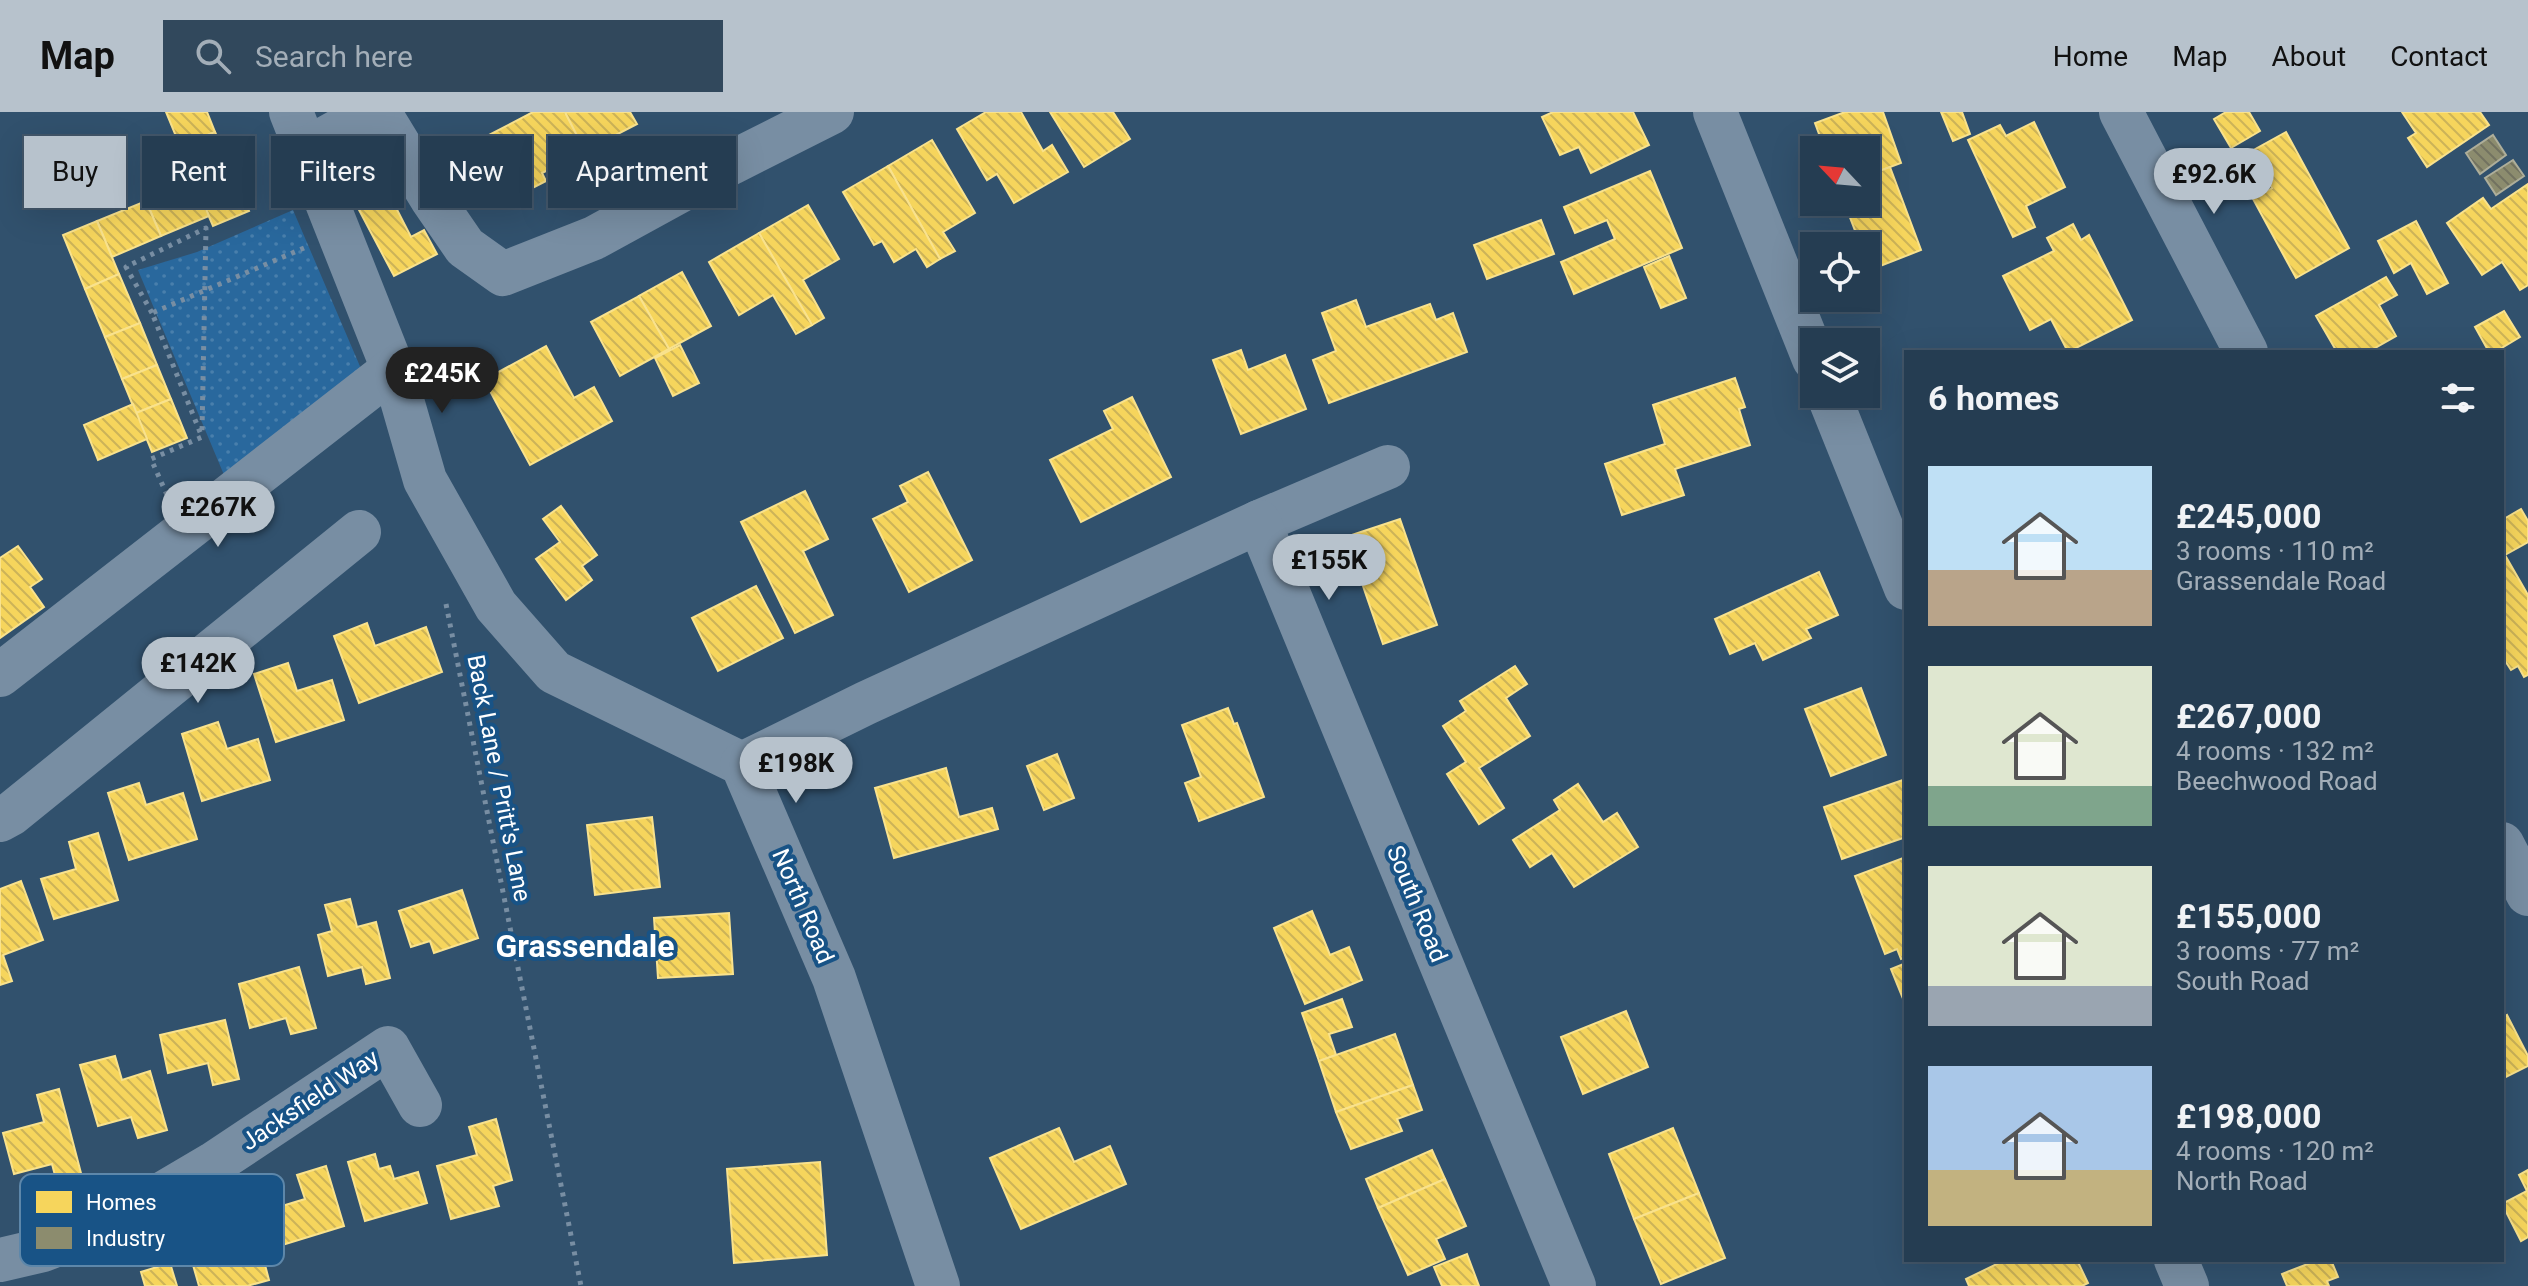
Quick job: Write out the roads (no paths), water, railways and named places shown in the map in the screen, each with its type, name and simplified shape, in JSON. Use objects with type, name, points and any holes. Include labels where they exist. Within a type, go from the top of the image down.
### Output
[{"type":"street","points":[[832,112],[594,238],[503,274],[465,247],[376,112],[300,130],[393,369],[425,480],[496,606],[554,672],[742,764],[866,703],[1259,522],[1388,467]]},
{"type":"street","points":[[1715,112],[1802,328]]},
{"type":"street","points":[[2121,112],[2245,350]]},
{"type":"street","points":[[0,675],[393,369]]},
{"type":"street","points":[[1834,408],[1904,583]]},
{"type":"street","name":"South Road","points":[[1259,522],[1574,1286]]},
{"type":"street","points":[[0,820],[359,532]]},
{"type":"street","name":"North Road","points":[[742,764],[834,978],[938,1286]]},
{"type":"street","points":[[2504,848],[2528,894]]},
{"type":"street","name":"Jacksfield Way","points":[[196,1174],[388,1048],[420,1105]]},
{"type":"street","name":"Jacksfield Way","points":[[0,1260],[20,1255]]},
{"type":"street","points":[[2177,1262],[2187,1286]]},
{"type":"district","name":"Grassendale","points":[[585,946]]}]
